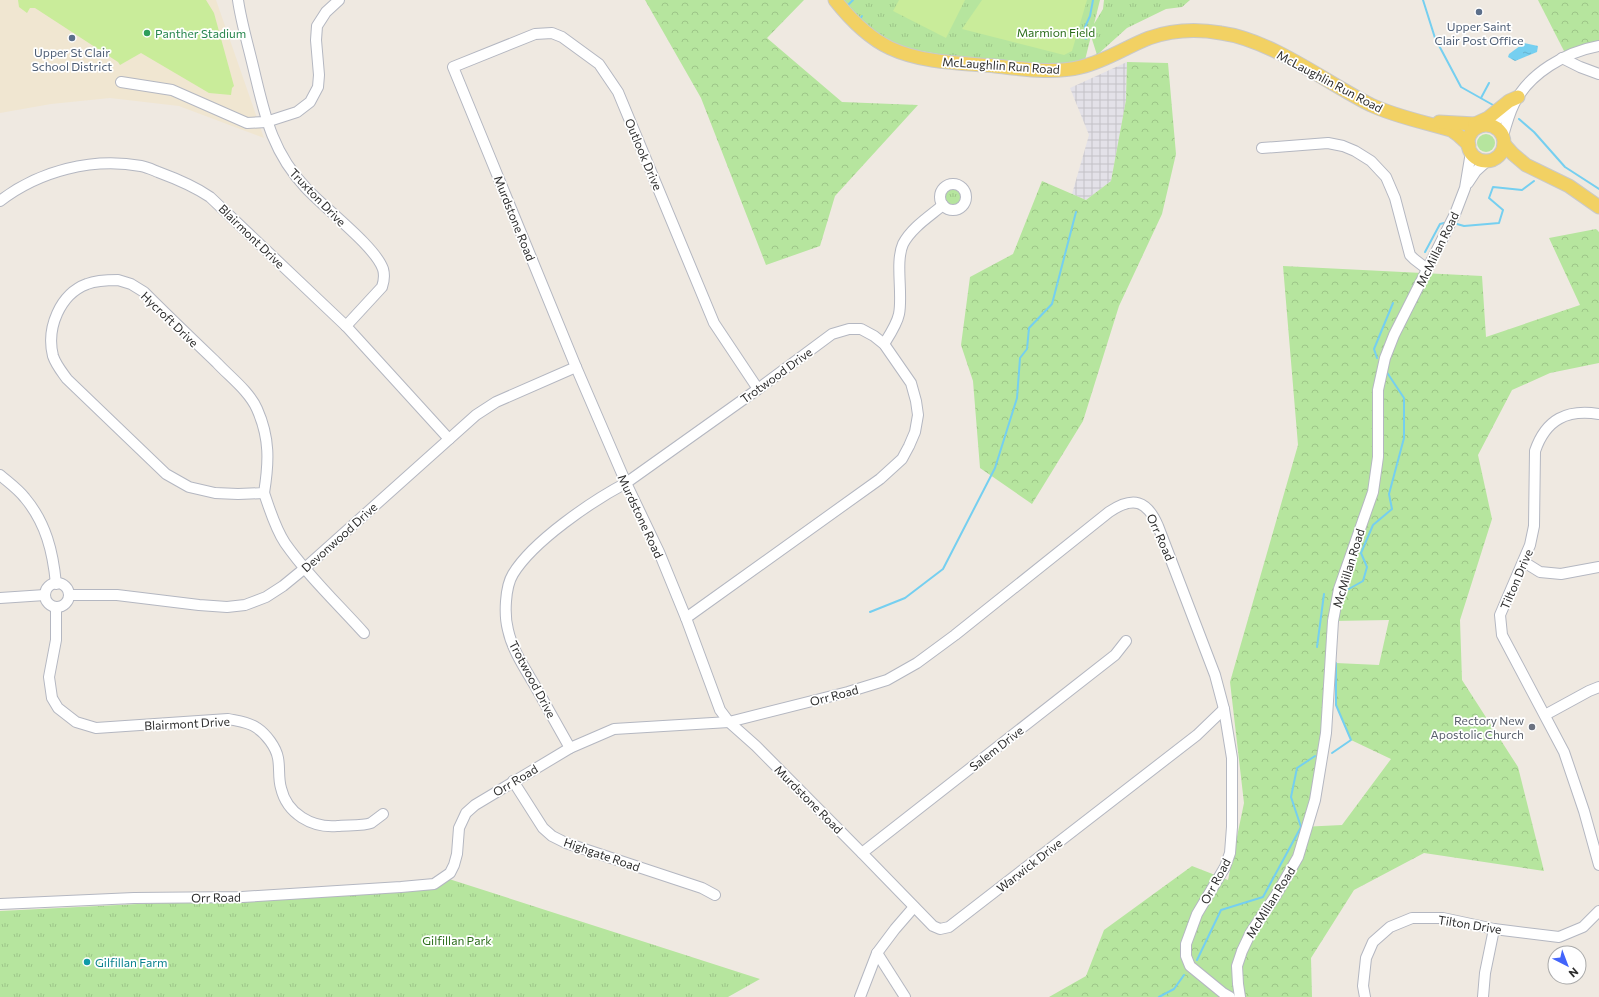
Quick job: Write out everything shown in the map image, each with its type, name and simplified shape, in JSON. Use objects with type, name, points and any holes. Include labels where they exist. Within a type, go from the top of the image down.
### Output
[{"type":"main road","name":"McLaughlin Run Road","points":[[835,0],[850,17],[872,37],[890,48],[924,59],[940,61],[1058,71],[1081,68],[1101,61],[1148,38],[1171,33],[1192,31],[1222,33],[1242,37],[1268,48],[1373,105],[1396,115],[1451,130],[1470,148]]},
{"type":"main road","points":[[1516,100],[1509,101],[1471,134],[1470,148],[1477,159],[1526,165]]},
{"type":"main road","name":"McLaughlin Run Road","points":[[1424,122],[1481,125]]},
{"type":"main road","points":[[1481,125],[1495,127],[1513,154],[1526,165],[1569,186],[1599,207]]},
{"type":"main road","points":[[1490,161],[1501,154],[1504,140]]},
{"type":"street","name":"Truxton Drive","points":[[238,0],[266,122],[274,143],[290,169],[306,188],[369,248],[383,270],[384,279],[382,287],[346,326]]},
{"type":"street","points":[[121,82],[172,90],[247,123],[266,122],[297,112],[310,102],[318,87],[319,75],[316,40],[317,26],[326,12],[339,0]]},
{"type":"street","name":"Outlook Drive","points":[[453,67],[535,34],[552,33],[562,37],[599,64],[618,92],[714,323],[758,389]]},
{"type":"street","points":[[1504,140],[1516,100],[1529,84],[1562,58],[1599,46]]},
{"type":"street","points":[[1562,58],[1599,74]]},
{"type":"street","name":"Murdstone Road","points":[[453,67],[576,367],[626,483],[659,552],[686,618],[720,710],[729,722],[756,746],[914,907]]},
{"type":"street","points":[[1262,148],[1328,143],[1343,146],[1355,151],[1371,161],[1386,177],[1392,191],[1410,255],[1427,269]]},
{"type":"street","name":"McMillan Road","points":[[1240,997],[1237,966],[1242,951],[1250,932],[1276,895],[1298,857],[1315,800],[1326,733],[1333,621],[1340,589],[1373,492],[1377,464],[1378,390],[1385,358],[1394,335],[1456,214],[1465,188],[1470,148]]},
{"type":"street","name":"McMillan Road","points":[[1465,188],[1476,170],[1490,161]]},
{"type":"street","name":"Blairmont Drive","points":[[0,201],[21,187],[61,169],[103,163],[142,166],[175,178],[198,189],[210,197],[346,326],[449,439]]},
{"type":"street","points":[[884,344],[899,316],[901,294],[900,253],[904,243],[912,232],[943,205]]},
{"type":"street","name":"Hycroft Drive","points":[[264,493],[215,493],[189,487],[166,474],[67,379],[57,366],[53,356],[51,344],[52,330],[57,312],[67,298],[77,289],[87,284],[99,281],[118,280],[131,284],[144,292],[242,388],[256,407],[264,428],[268,449],[268,465],[264,493],[276,525],[285,543],[305,568],[364,633]]},
{"type":"street","name":"Trotwood Drive","points":[[570,748],[517,655],[508,629],[506,600],[512,575],[529,552],[561,526],[609,492],[626,483],[832,334],[849,329],[860,330],[874,336],[884,344],[911,383],[916,401],[918,415],[915,432],[910,446],[902,459],[880,479],[686,618]]},
{"type":"street","name":"Devonwood Drive","points":[[69,595],[117,595],[227,607],[245,605],[266,597],[283,586],[305,568],[476,415],[496,402],[576,367]]},
{"type":"street","name":"Tilton Drive","points":[[1599,414],[1587,412],[1572,413],[1560,417],[1548,427],[1539,440],[1536,451],[1534,526],[1530,545],[1500,615],[1502,635],[1564,752],[1584,811],[1599,865]]},
{"type":"street","points":[[0,475],[24,497],[40,519],[51,549],[56,584]]},
{"type":"street","name":"Orr Road","points":[[0,904],[134,898],[245,897],[434,884],[450,873],[457,854],[459,828],[466,813],[475,804],[570,748],[614,729],[729,722],[848,692],[887,680],[917,663],[955,635],[1109,512],[1118,506],[1128,503],[1138,503],[1143,504],[1154,516],[1212,667],[1224,709],[1232,758],[1232,827],[1230,854],[1225,867],[1197,914],[1186,944],[1186,956],[1190,966],[1230,997]]},
{"type":"street","points":[[1524,562],[1540,572],[1561,574],[1599,568]]},
{"type":"street","points":[[56,584],[60,584],[66,588],[69,595],[66,603],[59,607],[49,604],[45,595],[50,586],[56,584]]},
{"type":"street","points":[[0,598],[45,595]]},
{"type":"street","name":"Blairmont Drive","points":[[56,607],[56,640],[48,677],[49,687],[52,698],[58,708],[76,722],[96,728],[228,719],[244,722],[257,728],[272,746],[278,757],[281,788],[284,799],[292,810],[309,822],[333,826],[369,823],[384,814]]},
{"type":"street","name":"Salem Drive","points":[[862,853],[1115,655],[1126,641]]},
{"type":"street","points":[[1545,714],[1599,687]]},
{"type":"street","name":"Warwick Drive","points":[[914,907],[933,926],[940,929],[949,927],[1197,735],[1224,709]]},
{"type":"street","name":"Highgate Road","points":[[513,781],[543,828],[552,836],[566,843],[702,888],[715,895]]},
{"type":"street","points":[[860,997],[877,953],[914,907]]},
{"type":"street","name":"Tilton Drive","points":[[1365,997],[1363,986],[1366,958],[1374,942],[1390,926],[1412,918],[1444,918],[1494,929],[1559,937],[1583,927],[1599,911]]},
{"type":"street","points":[[1483,997],[1485,973],[1494,929]]},
{"type":"street","points":[[877,953],[905,997]]},
{"type":"shaded area","points":[[0,0],[216,0],[264,138],[179,106],[110,98],[51,104],[0,113]]},
{"type":"shaded area","points":[[1127,62],[1126,100],[1111,181],[1086,200],[1072,194],[1089,135],[1070,88]]},
{"type":"green space","name":"Panther Stadium","points":[[18,0],[206,0],[214,13],[234,86],[232,88],[231,95],[209,93],[141,53],[120,65],[118,62],[35,8],[30,8],[27,13],[19,7]]},
{"type":"green space","points":[[645,0],[804,0],[767,38],[842,102],[918,105],[835,196],[820,246],[766,265],[701,98]]},
{"type":"green space","name":"Marmion Field","points":[[843,0],[1100,0],[1094,24],[1103,9],[1104,0],[1190,0],[1182,7],[1166,9],[1127,28],[1097,55],[1091,36],[1085,60],[1061,65],[949,56],[898,47],[866,26]]},
{"type":"green space","points":[[899,0],[965,0],[946,38],[893,11]]},
{"type":"green space","points":[[982,0],[1087,0],[1072,51],[1064,55],[962,29]]},
{"type":"green space","points":[[1538,0],[1599,0],[1599,49],[1564,51]]},
{"type":"green space","points":[[1127,62],[1168,63],[1176,154],[1162,214],[1119,306],[1083,421],[1032,504],[980,468],[973,381],[961,345],[970,277],[1013,254],[1042,181],[1086,200],[1111,181],[1126,100]]},
{"type":"green space","points":[[1486,134],[1492,137],[1495,143],[1492,149],[1486,152],[1480,149],[1477,143],[1480,137]]},
{"type":"green space","points":[[950,189],[956,189],[961,194],[959,203],[956,205],[950,205],[945,200],[945,194]]},
{"type":"green space","points":[[1596,229],[1599,232],[1599,363],[1550,373],[1512,390],[1478,455],[1492,519],[1460,620],[1462,680],[1518,767],[1544,871],[1424,853],[1354,890],[1311,958],[1312,997],[1049,997],[1086,976],[1104,930],[1192,866],[1228,880],[1244,803],[1230,682],[1298,445],[1283,266],[1482,276],[1486,337],[1580,305],[1549,238]],"holes":[[[1389,620],[1379,665],[1336,663],[1336,705],[1351,740],[1391,759],[1342,825],[1301,827],[1319,774],[1333,621]]]},
{"type":"green space","name":"Gilfillan Park","points":[[449,879],[760,979],[728,997],[0,997],[0,911],[434,889]]},
{"type":"water","points":[[1524,43],[1538,46],[1537,52],[1515,61],[1508,57],[1509,54]]},
{"type":"waterway","points":[[846,7],[853,0]]},
{"type":"waterway","points":[[1086,39],[1085,27],[1090,16],[1093,0]]},
{"type":"waterway","points":[[1423,0],[1435,38],[1461,87],[1493,105]]},
{"type":"waterway","points":[[859,20],[862,16]]},
{"type":"waterway","points":[[1481,98],[1489,83]]},
{"type":"waterway","points":[[1519,119],[1534,132],[1565,167],[1599,189]]},
{"type":"waterway","points":[[1457,224],[1464,226],[1499,223],[1503,210],[1489,198],[1493,187],[1522,190],[1534,181]]},
{"type":"waterway","points":[[870,612],[905,598],[943,569],[995,468],[1017,398],[1020,358],[1027,349],[1029,328],[1052,304],[1076,212]]},
{"type":"waterway","points":[[1425,252],[1440,224],[1444,223]]},
{"type":"waterway","points":[[1377,358],[1374,349],[1393,303]]},
{"type":"waterway","points":[[1347,590],[1363,581],[1367,567],[1361,553],[1373,525],[1392,509],[1389,494],[1404,438],[1404,398],[1386,371]]},
{"type":"waterway","points":[[1317,647],[1324,594]]},
{"type":"waterway","points":[[1332,753],[1351,740],[1336,705],[1336,663]]},
{"type":"waterway","points":[[1197,960],[1221,910],[1263,897],[1301,827],[1291,797],[1297,768],[1315,756]]},
{"type":"waterway","points":[[1159,997],[1174,989],[1184,975]]},
{"type":"place","name":"Upper Saint Clair Post Office","points":[[1479,12]]},
{"type":"place","name":"Panther Stadium","points":[[147,33]]},
{"type":"place","name":"Upper St Clair School District","points":[[72,38]]},
{"type":"place","name":"Rectory New Apostolic Church","points":[[1532,727]]},
{"type":"place","name":"Gilfillan Farm","points":[[87,962]]}]
